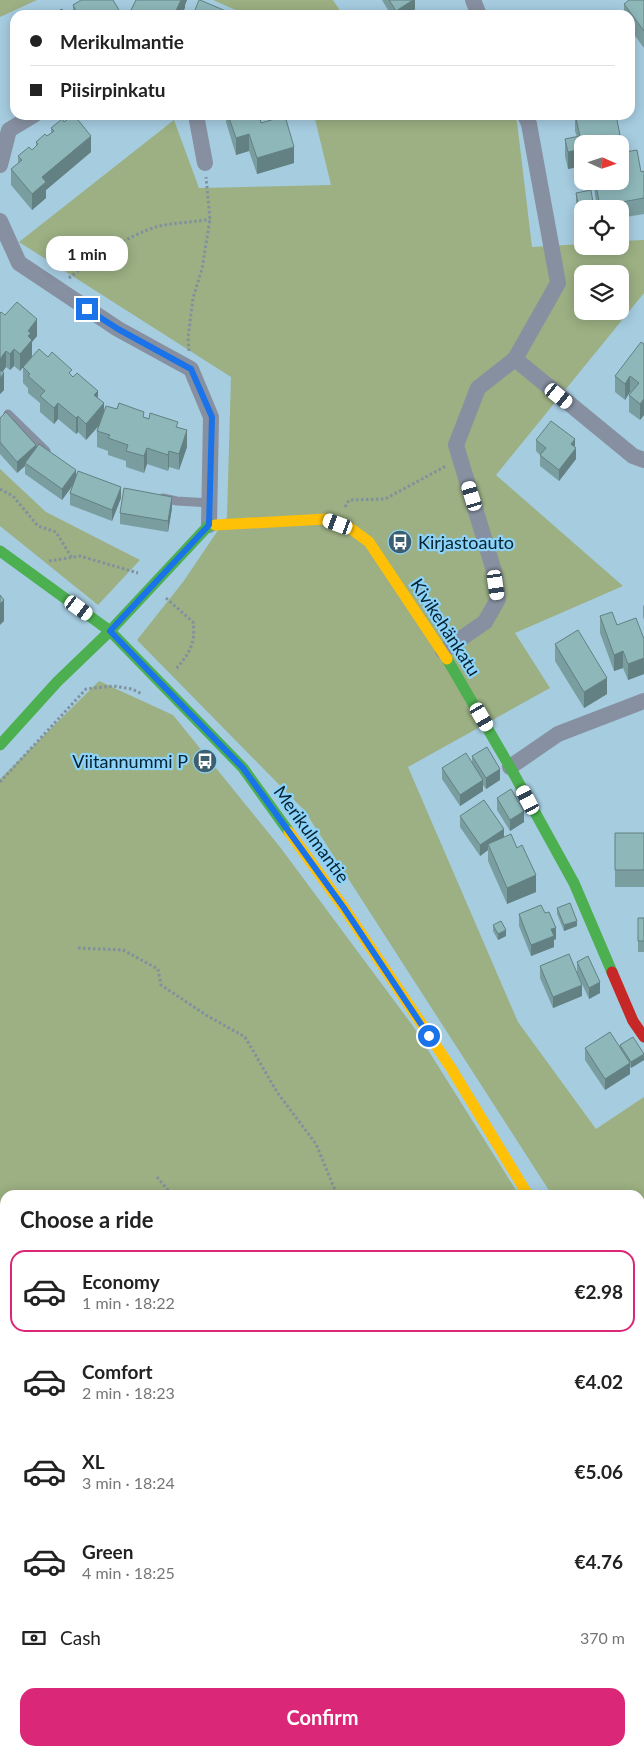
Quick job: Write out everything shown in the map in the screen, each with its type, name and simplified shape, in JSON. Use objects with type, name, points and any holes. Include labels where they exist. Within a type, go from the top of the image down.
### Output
[{"type":"street","points":[[0,165],[10,130],[26,120]]},
{"type":"street","points":[[197,120],[205,163]]},
{"type":"street","points":[[443,652],[485,622],[498,599],[494,571],[456,445],[478,388],[515,359],[558,283],[527,120]]},
{"type":"street","points":[[0,221],[19,263],[118,329],[191,369],[212,417],[209,525],[110,631],[57,682],[0,745]]},
{"type":"street","points":[[515,359],[633,456],[644,460]]},
{"type":"street","name":"Kivikehänkatu","points":[[209,525],[326,519],[350,528],[369,542],[443,652],[510,767],[574,883],[633,1021],[644,1037]]},
{"type":"street","name":"Merikulmantie","points":[[0,551],[110,631],[243,768],[338,900],[451,1068],[525,1190]]},
{"type":"street","points":[[510,767],[558,734],[644,701]]},
{"type":"lane","points":[[8,414],[50,454]]},
{"type":"lane","points":[[151,496],[177,501],[210,503]]},
{"type":"path","points":[[191,369],[188,338],[193,298],[202,269],[210,219],[205,163]]},
{"type":"path","points":[[57,288],[100,257],[139,234],[155,227],[210,219]]},
{"type":"path","points":[[341,514],[349,500],[385,499],[460,458]]},
{"type":"path","points":[[0,489],[13,496],[38,526],[56,532],[72,558]]},
{"type":"path","points":[[43,557],[51,561],[80,556],[142,574]]},
{"type":"path","points":[[0,782],[86,689],[113,686],[132,689],[150,698],[187,657],[195,637],[193,622],[161,593]]},
{"type":"path","points":[[78,948],[123,950],[158,969],[161,985],[206,1015],[244,1037],[277,1092],[316,1144],[334,1190]]},
{"type":"path","points":[[157,1177],[168,1190]]},
{"type":"green space","points":[[0,0],[37,0],[15,10],[10,10],[10,12],[0,17]]},
{"type":"green space","points":[[213,0],[333,0],[340,10],[236,10]]},
{"type":"green space","points":[[174,120],[199,188],[331,185],[315,120],[516,120],[532,247],[574,244],[574,255],[629,255],[629,241],[644,240],[644,293],[629,311],[629,265],[574,265],[574,320],[622,320],[496,475],[623,586],[515,633],[550,688],[408,767],[518,1022],[596,1129],[644,1097],[644,1190],[549,1190],[304,810],[137,640],[183,582],[227,517],[231,377],[19,242]]},
{"type":"green space","points":[[0,469],[46,512],[140,560],[98,605],[0,526]]},
{"type":"green space","points":[[99,681],[173,715],[280,847],[413,1026],[516,1190],[0,1190],[0,779]]},
{"type":"building","points":[[81,0],[113,0],[119,10],[76,10],[73,5]]},
{"type":"building","points":[[136,0],[181,0],[176,10],[131,10]]},
{"type":"building","points":[[200,0],[223,10],[195,10]]},
{"type":"building","points":[[389,0],[413,0],[398,10],[395,10]]},
{"type":"building","points":[[629,0],[644,0],[644,31],[635,19],[635,10],[628,10],[624,4]]},
{"type":"building","points":[[61,120],[64,122],[67,120],[78,120],[91,136],[42,177],[46,182],[32,194],[11,169],[22,160],[18,156],[29,147],[32,150],[38,144],[36,142],[45,134],[47,136],[54,131],[51,128]]},
{"type":"building","points":[[230,120],[260,120],[261,123],[271,120],[286,120],[294,147],[257,158],[249,134],[236,138]]},
{"type":"building","points":[[576,120],[617,120],[620,135],[580,135]]},
{"type":"building","points":[[574,137],[574,151],[568,152],[565,139]]},
{"type":"building","points":[[637,150],[641,172],[644,171],[644,198],[629,201],[599,200],[597,190],[629,190],[629,151]]},
{"type":"building","points":[[591,190],[593,200],[577,200],[576,193]]},
{"type":"building","points":[[17,302],[37,319],[28,331],[31,333],[28,336],[32,340],[20,354],[14,349],[10,354],[6,351],[0,359],[0,313],[5,315]]},
{"type":"building","points":[[641,342],[644,344],[644,399],[640,404],[629,395],[639,383],[630,376],[625,384],[615,376]]},
{"type":"building","points":[[39,349],[48,357],[52,352],[72,370],[69,373],[73,377],[77,373],[98,391],[94,395],[104,403],[86,424],[78,416],[76,418],[58,403],[54,408],[40,396],[45,391],[28,376],[30,374],[23,367]]},
{"type":"building","points":[[0,370],[4,373],[0,378]]},
{"type":"building","points":[[119,403],[144,412],[143,417],[149,419],[150,413],[178,422],[176,427],[187,430],[179,454],[169,451],[168,455],[147,448],[144,456],[126,451],[128,445],[108,438],[110,435],[97,431],[106,406],[117,409]]},
{"type":"building","points":[[6,412],[36,445],[17,462],[0,442],[0,418]]},
{"type":"building","points":[[551,421],[575,439],[571,444],[576,448],[559,470],[540,455],[546,448],[536,440]]},
{"type":"building","points":[[39,444],[76,470],[62,489],[25,463]]},
{"type":"building","points":[[78,471],[121,487],[112,510],[70,493]]},
{"type":"building","points":[[124,488],[172,497],[168,521],[120,513]]},
{"type":"building","points":[[0,595],[4,600],[0,604]]},
{"type":"building","points":[[612,612],[617,625],[636,618],[644,639],[644,658],[628,664],[623,651],[614,655],[600,616]]},
{"type":"building","points":[[578,630],[607,678],[584,692],[555,644]]},
{"type":"building","points":[[487,747],[500,769],[486,778],[472,756]]},
{"type":"building","points":[[466,753],[483,780],[460,795],[442,768]]},
{"type":"building","points":[[511,789],[524,811],[510,820],[497,798]]},
{"type":"building","points":[[484,800],[504,829],[480,845],[460,816]]},
{"type":"building","points":[[615,833],[644,833],[644,870],[615,870]]},
{"type":"building","points":[[511,834],[517,848],[522,845],[536,875],[507,888],[488,844]]},
{"type":"building","points":[[570,903],[577,921],[564,925],[557,908]]},
{"type":"building","points":[[541,905],[545,913],[549,912],[556,928],[551,929],[554,936],[531,945],[519,914]]},
{"type":"building","points":[[638,918],[644,918],[644,941],[638,941]]},
{"type":"building","points":[[501,921],[506,930],[498,934],[493,925]]},
{"type":"building","points":[[569,954],[582,985],[553,997],[540,966]]},
{"type":"building","points":[[588,956],[600,982],[589,988],[577,962]]},
{"type":"building","points":[[610,1032],[630,1063],[605,1079],[585,1048]]},
{"type":"building","points":[[633,1037],[644,1054],[631,1062],[620,1045]]},
{"type":"traffic: fast","points":[[0,745],[57,682],[110,631],[209,525],[215,525]]},
{"type":"traffic: fast","points":[[0,551],[110,631],[243,768],[289,832]]},
{"type":"traffic: fast","points":[[447,659],[510,767],[574,883],[612,972]]},
{"type":"traffic: slow","points":[[215,525],[326,519],[350,528],[369,542],[447,659]]},
{"type":"traffic: slow","points":[[289,832],[344,908],[451,1068],[525,1190]]},
{"type":"traffic: jam","points":[[612,972],[633,1021],[644,1037]]},
{"type":"place","name":"Kirjastoauto","points":[[400,542]]},
{"type":"place","name":"Viitannummi P","points":[[205,761]]},
{"type":"route","points":[[87,309],[118,329],[191,369],[212,417],[209,525],[110,631],[243,768],[344,908],[429,1036]]}]
